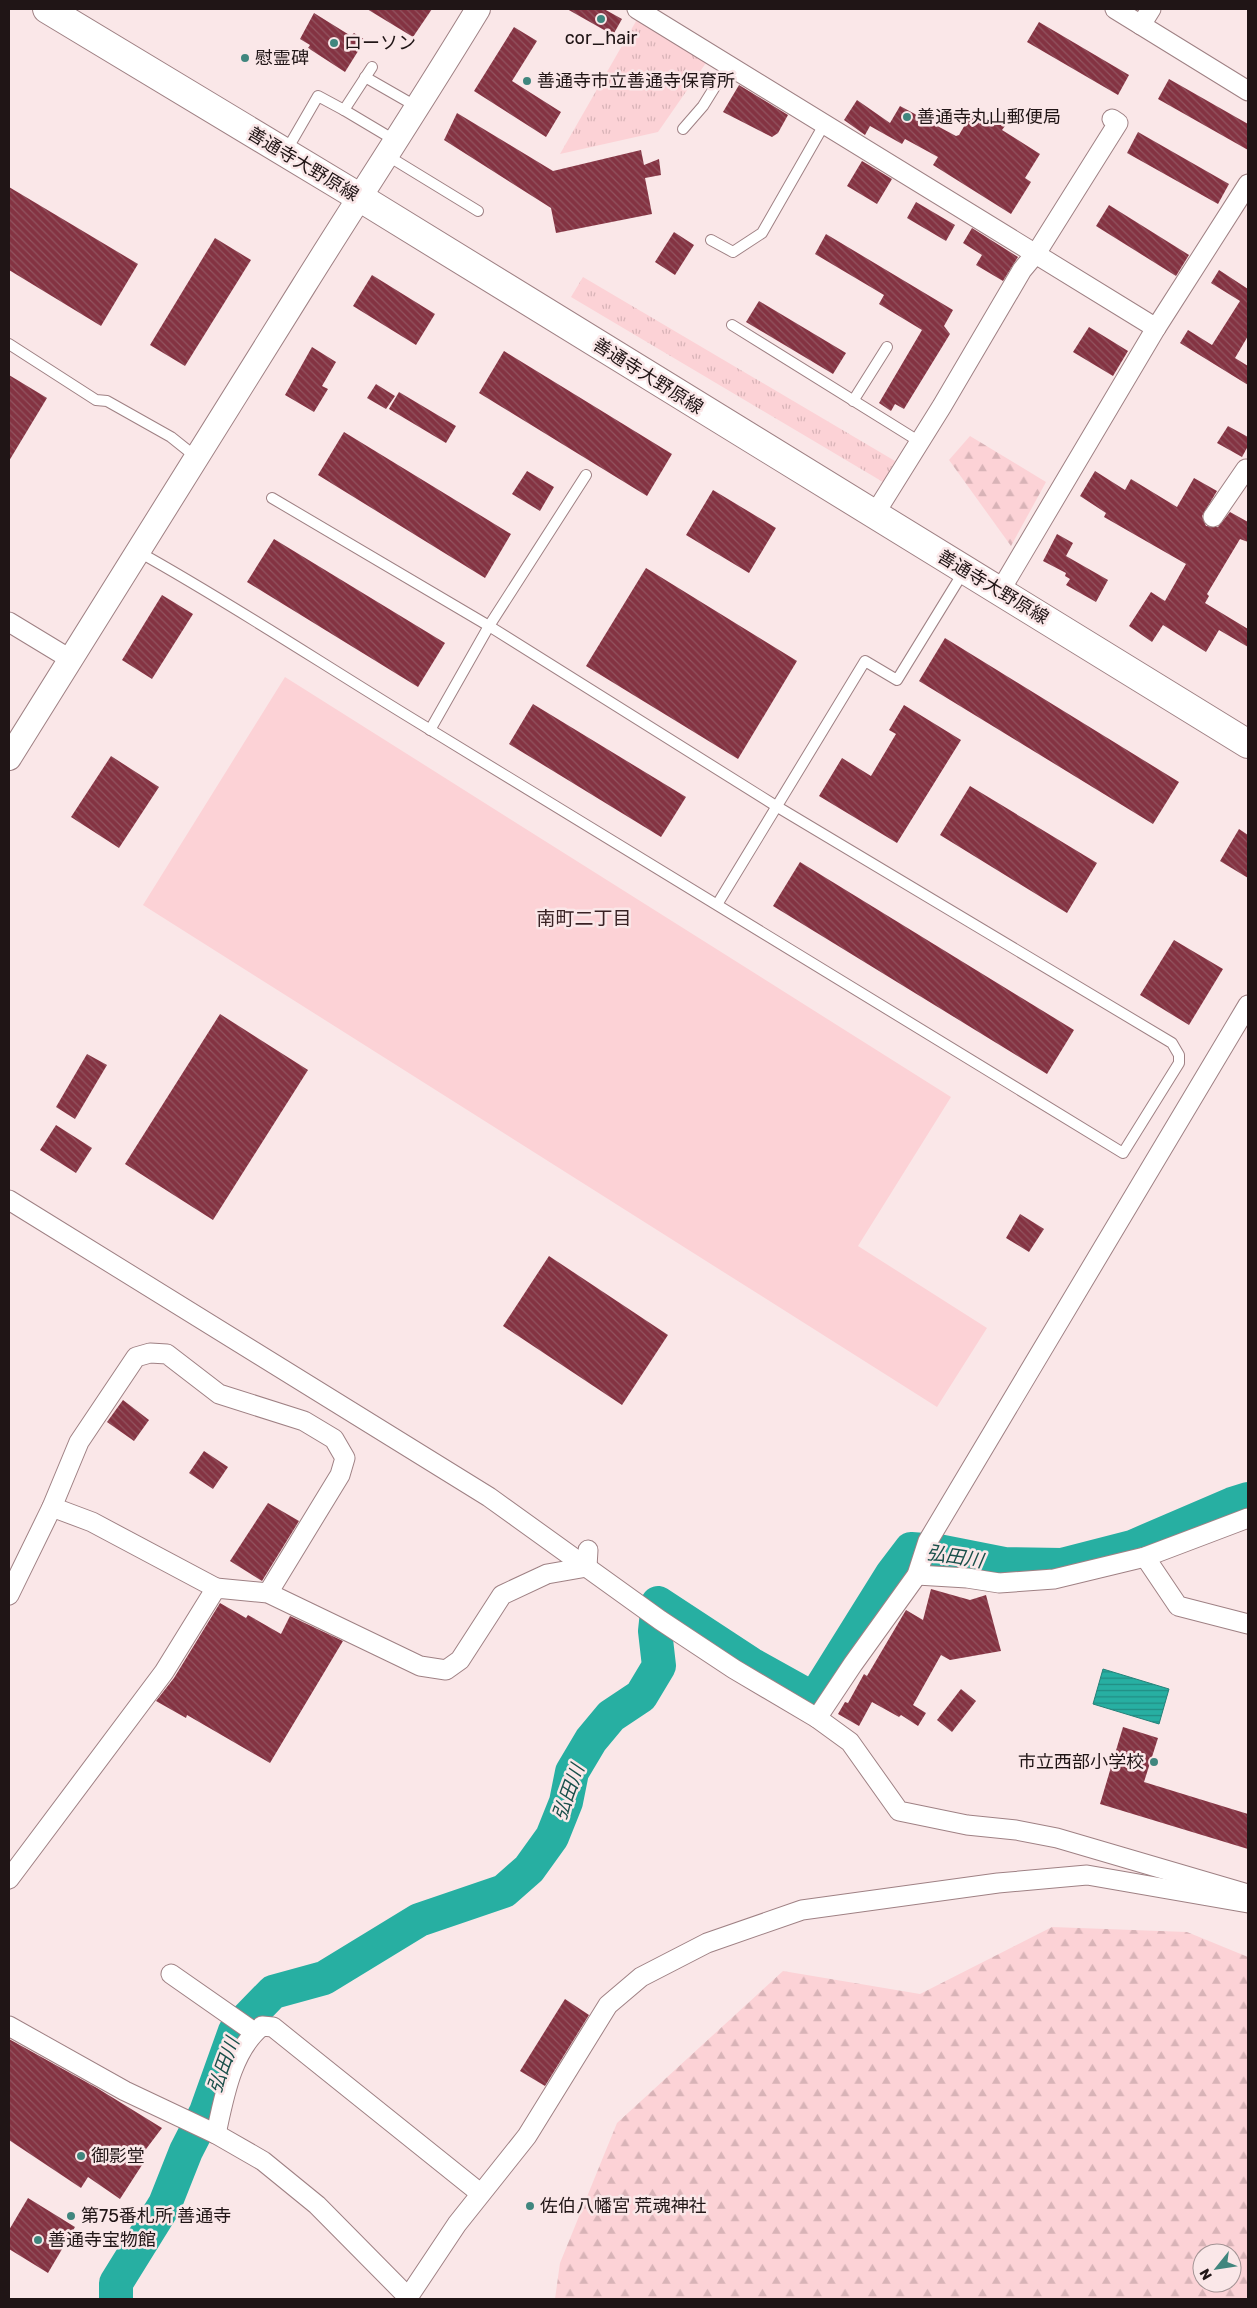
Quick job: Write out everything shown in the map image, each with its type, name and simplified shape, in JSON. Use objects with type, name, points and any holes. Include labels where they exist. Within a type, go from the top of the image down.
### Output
[{"type":"main road","name":"善通寺大野原線","points":[[47,9],[359,197],[1248,744]]},
{"type":"street","points":[[9,758],[359,197],[418,108],[478,9]]},
{"type":"street","points":[[637,9],[1036,252],[1156,328]]},
{"type":"street","points":[[1115,9],[1248,91]]},
{"type":"street","points":[[1141,25],[1152,9]]},
{"type":"street","points":[[874,515],[920,442],[1022,270],[1036,252],[1118,122],[1112,119]]},
{"type":"street","points":[[1000,591],[1156,328],[1248,184]]},
{"type":"street","points":[[1213,517],[1246,469],[1248,470]]},
{"type":"street","points":[[9,622],[70,659]]},
{"type":"street","points":[[817,1718],[919,1570],[928,1541],[1248,1005]]},
{"type":"street","points":[[9,1200],[489,1497],[548,1536],[588,1558],[734,1670],[817,1718],[850,1742],[899,1810],[967,1825],[1057,1838],[1248,1894]]},
{"type":"street","points":[[9,1595],[52,1507],[79,1442],[136,1357],[150,1353],[167,1354],[219,1394],[304,1422],[334,1439],[345,1458],[340,1475],[268,1593]]},
{"type":"street","points":[[52,1507],[92,1522],[216,1588],[268,1593],[420,1666],[446,1670],[460,1660],[502,1595],[546,1574],[588,1558]]},
{"type":"street","points":[[919,1570],[999,1583],[1045,1579],[1145,1557],[1248,1518]]},
{"type":"street","points":[[1145,1557],[1178,1606],[1248,1624]]},
{"type":"street","points":[[9,1879],[164,1672],[216,1588]]},
{"type":"street","points":[[9,2026],[125,2091],[213,2133],[263,2161],[317,2205],[408,2298],[480,2193],[526,2136],[608,2005],[641,1977],[707,1943],[802,1910],[998,1883],[1087,1876],[1248,1903]]},
{"type":"street","points":[[171,1974],[254,2032]]},
{"type":"street","points":[[213,2133],[234,2066],[254,2032],[262,2026],[273,2027],[480,2193]]},
{"type":"lane","points":[[683,129],[703,106],[729,64]]},
{"type":"lane","points":[[344,110],[372,67]]},
{"type":"lane","points":[[365,77],[418,108]]},
{"type":"lane","points":[[284,153],[318,96],[344,110],[392,149],[478,211]]},
{"type":"lane","points":[[711,240],[733,252],[762,234],[825,123]]},
{"type":"lane","points":[[732,325],[920,442]]},
{"type":"lane","points":[[9,344],[96,400],[107,401],[171,437],[196,457]]},
{"type":"lane","points":[[853,401],[887,347]]},
{"type":"lane","points":[[430,730],[489,626],[586,475]]},
{"type":"lane","points":[[137,551],[285,638],[430,730],[718,903],[1122,1153],[1179,1063],[1179,1055],[1172,1043],[776,806],[489,626],[272,498]]},
{"type":"lane","points":[[718,903],[866,661],[897,680],[964,570]]},
{"type":"green space","points":[[639,16],[708,60],[658,132],[560,154]]},
{"type":"green space","points":[[583,277],[895,461],[883,482],[571,297]]},
{"type":"green space","points":[[970,436],[1046,482],[1011,546],[949,460]]},
{"type":"green space","points":[[285,677],[951,1097],[858,1246],[987,1328],[937,1407],[143,905]]},
{"type":"green space","points":[[1052,1927],[1187,1932],[1248,1957],[1248,2299],[555,2299],[560,2263],[617,2123],[783,1971],[920,1994]]},
{"type":"water","points":[[1103,1669],[1169,1689],[1159,1724],[1093,1704]]},
{"type":"building","points":[[367,9],[432,9],[413,37]]},
{"type":"building","points":[[567,9],[604,9],[622,19],[613,35]]},
{"type":"building","name":"ローソン","points":[[314,13],[351,36],[354,33],[365,40],[345,72],[308,48],[310,45],[300,39]]},
{"type":"building","points":[[1039,22],[1129,75],[1118,95],[1027,42]]},
{"type":"building","points":[[514,27],[537,41],[512,81],[561,112],[546,137],[474,91]]},
{"type":"building","points":[[1169,79],[1248,124],[1248,150],[1158,99]]},
{"type":"building","points":[[739,85],[788,115],[778,133],[772,137],[723,112]]},
{"type":"building","points":[[857,100],[890,123],[900,106],[956,136],[959,135],[973,111],[990,122],[992,118],[1005,126],[1002,130],[1040,154],[1025,178],[1031,182],[1011,214],[933,165],[938,157],[905,139],[902,144],[870,126],[865,135],[844,120]]},
{"type":"building","points":[[457,113],[553,171],[641,150],[644,165],[659,159],[661,175],[645,178],[652,214],[556,233],[551,208],[444,140]]},
{"type":"building","points":[[1138,132],[1229,184],[1218,204],[1127,153]]},
{"type":"building","points":[[862,161],[892,179],[877,204],[847,186]]},
{"type":"building","points":[[9,187],[138,264],[101,326],[9,270]]},
{"type":"building","points":[[916,202],[955,225],[946,241],[907,218]]},
{"type":"building","points":[[1109,205],[1189,255],[1176,276],[1096,226]]},
{"type":"building","points":[[972,228],[1018,257],[1003,281],[976,265],[982,255],[963,243]]},
{"type":"building","points":[[674,232],[694,245],[675,275],[655,262]]},
{"type":"building","points":[[826,234],[953,310],[944,326],[950,334],[904,409],[895,404],[891,411],[879,403],[922,330],[879,304],[884,295],[815,254]]},
{"type":"building","points":[[215,238],[251,260],[185,366],[150,345]]},
{"type":"building","points":[[1219,270],[1248,289],[1248,336],[1235,358],[1248,366],[1248,385],[1180,343],[1188,330],[1212,345],[1240,301],[1211,283]]},
{"type":"building","points":[[372,275],[435,314],[416,345],[353,306]]},
{"type":"building","points":[[759,301],[846,353],[833,374],[746,322]]},
{"type":"building","points":[[1089,327],[1128,351],[1113,376],[1073,352]]},
{"type":"building","points":[[312,347],[336,362],[322,386],[328,389],[314,412],[285,395]]},
{"type":"building","points":[[504,351],[672,454],[647,496],[479,393]]},
{"type":"building","points":[[9,375],[47,398],[9,461]]},
{"type":"building","points":[[376,384],[395,396],[386,409],[367,398]]},
{"type":"building","points":[[399,392],[456,426],[446,443],[389,409]]},
{"type":"building","points":[[1228,426],[1248,437],[1248,446],[1242,457],[1217,443]]},
{"type":"building","points":[[344,432],[511,534],[485,578],[318,475]]},
{"type":"building","points":[[527,471],[554,487],[540,511],[512,494]]},
{"type":"building","points":[[1095,471],[1125,490],[1131,479],[1177,507],[1194,478],[1217,491],[1202,516],[1206,526],[1218,527],[1230,512],[1248,522],[1248,542],[1240,539],[1207,594],[1209,596],[1205,603],[1248,629],[1248,647],[1219,630],[1206,652],[1163,625],[1152,642],[1129,626],[1151,592],[1165,601],[1186,564],[1104,517],[1106,513],[1080,496]]},
{"type":"building","points":[[713,490],[776,528],[749,573],[686,535]]},
{"type":"building","points":[[1057,534],[1073,543],[1066,556],[1108,580],[1096,602],[1066,585],[1070,579],[1065,576],[1066,573],[1043,561]]},
{"type":"building","points":[[274,539],[445,643],[418,687],[247,582]]},
{"type":"building","points":[[646,568],[797,661],[738,759],[586,666]]},
{"type":"building","points":[[162,595],[193,614],[152,679],[122,660]]},
{"type":"building","points":[[945,638],[1179,782],[1153,824],[919,681]]},
{"type":"building","points":[[533,704],[686,797],[661,837],[509,744]]},
{"type":"building","points":[[904,705],[961,740],[897,843],[819,796],[842,758],[871,776],[896,734],[889,730]]},
{"type":"building","points":[[111,756],[159,787],[119,848],[71,817]]},
{"type":"building","points":[[970,786],[1097,863],[1067,913],[940,835]]},
{"type":"building","points":[[1239,829],[1248,835],[1248,878],[1220,861]]},
{"type":"building","points":[[800,862],[1074,1030],[1047,1074],[773,906]]},
{"type":"building","points":[[1174,940],[1223,969],[1189,1025],[1140,995]]},
{"type":"building","points":[[220,1014],[308,1070],[213,1220],[125,1164]]},
{"type":"building","points":[[87,1054],[107,1065],[75,1119],[56,1107]]},
{"type":"building","points":[[56,1125],[92,1148],[76,1173],[40,1150]]},
{"type":"building","points":[[1020,1214],[1044,1229],[1029,1252],[1006,1238]]},
{"type":"building","points":[[549,1256],[668,1335],[622,1405],[503,1326]]},
{"type":"building","points":[[123,1400],[149,1420],[134,1441],[107,1422]]},
{"type":"building","points":[[204,1451],[228,1467],[213,1489],[189,1473]]},
{"type":"building","points":[[268,1503],[299,1521],[262,1581],[230,1561]]},
{"type":"building","points":[[931,1589],[970,1600],[986,1595],[1001,1651],[950,1660],[941,1655],[913,1705],[926,1713],[918,1726],[901,1715],[899,1717],[872,1702],[859,1726],[838,1714],[845,1702],[848,1703],[864,1674],[867,1676],[906,1610],[923,1620]]},
{"type":"building","points":[[220,1603],[246,1618],[248,1615],[281,1634],[290,1616],[343,1641],[270,1763],[187,1715],[186,1718],[156,1701],[174,1678]]},
{"type":"building","points":[[961,1689],[976,1701],[952,1732],[937,1720]]},
{"type":"building","points":[[1123,1727],[1158,1738],[1144,1782],[1248,1814],[1248,1849],[1100,1804]]},
{"type":"building","points":[[565,1999],[589,2015],[545,2086],[520,2071]]},
{"type":"building","points":[[9,2039],[97,2088],[162,2128],[137,2161],[142,2165],[120,2199],[88,2177],[81,2188],[9,2140]]},
{"type":"building","name":"善通寺宝物館","points":[[28,2198],[75,2227],[48,2273],[9,2249],[9,2230]]},
{"type":"waterway","name":"弘田川","points":[[116,2299],[116,2283],[165,2204],[186,2151],[206,2112],[235,2031],[273,1992],[324,1978],[419,1920],[504,1891],[529,1869],[552,1837],[566,1802],[572,1772],[591,1740],[611,1716],[641,1696],[659,1666],[655,1631],[658,1603],[751,1664],[814,1699],[892,1574],[911,1549],[938,1551],[1004,1564],[1062,1565],[1132,1547],[1248,1499]]},
{"type":"place","name":"cor_hair","points":[[601,19]]},
{"type":"place","name":"ローソン","points":[[334,43]]},
{"type":"place","name":"慰霊碑","points":[[245,58]]},
{"type":"place","name":"善通寺市立善通寺保育所","points":[[527,81]]},
{"type":"place","name":"善通寺丸山郵便局","points":[[907,117]]},
{"type":"place","name":"市立西部小学校","points":[[1154,1762]]},
{"type":"place","name":"御影堂","points":[[81,2156]]},
{"type":"place","name":"佐伯八幡宮 荒魂神社","points":[[530,2206]]},
{"type":"place","name":"第75番札所 善通寺","points":[[71,2216]]},
{"type":"place","name":"善通寺宝物館","points":[[38,2240]]},
{"type":"district","name":"南町二丁目","points":[[584,918]]}]
